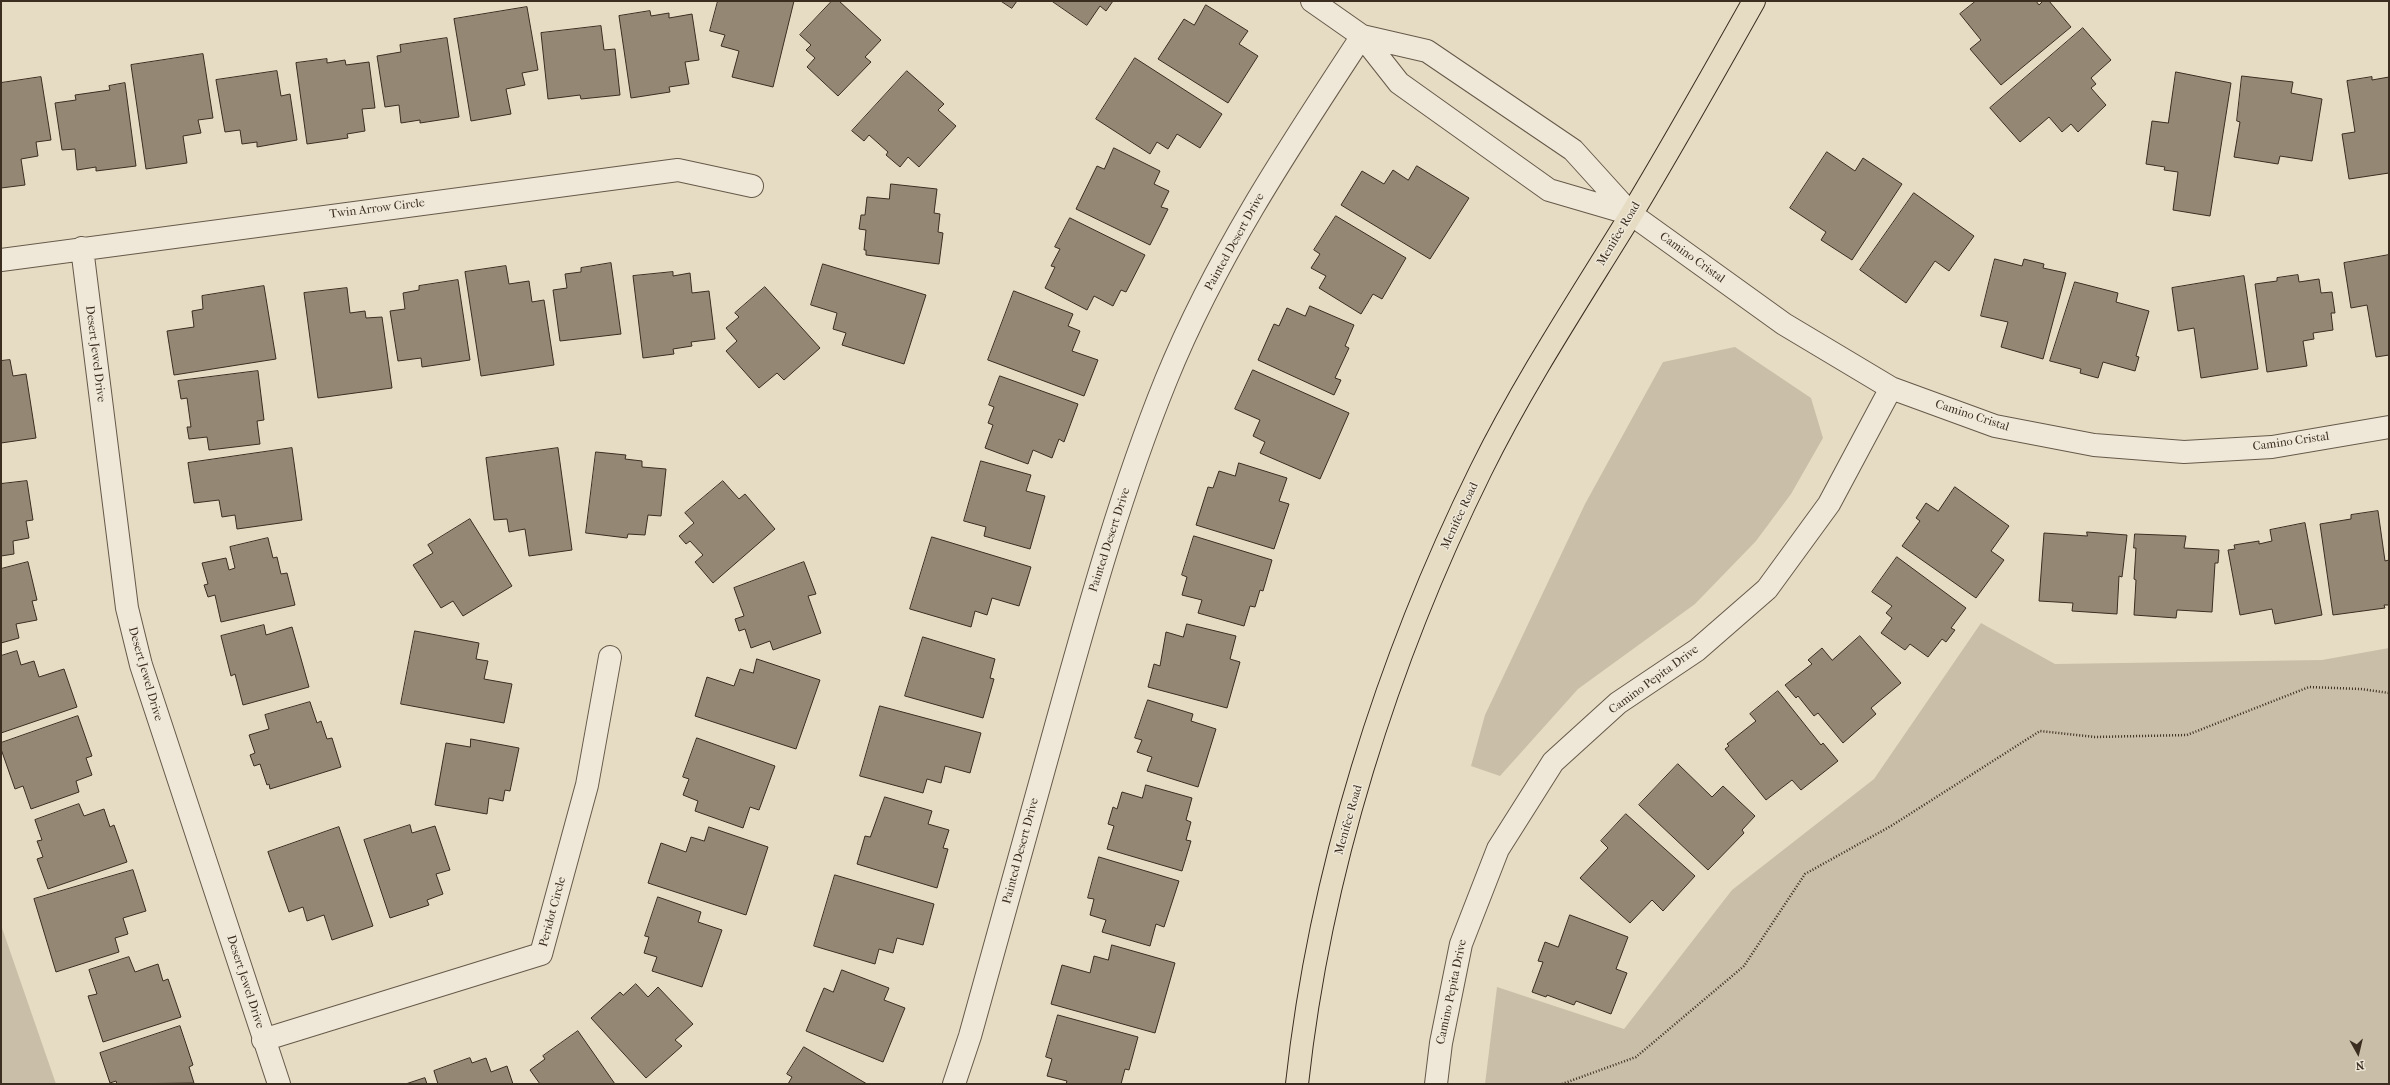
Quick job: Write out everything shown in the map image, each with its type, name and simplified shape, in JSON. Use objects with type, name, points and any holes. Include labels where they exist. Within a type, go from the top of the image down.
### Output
[{"type":"main road","name":"Menifee Road","points":[[1297,1084],[1302,1041],[1331,883],[1381,708],[1422,596],[1489,455],[1538,367],[1631,214],[1754,1]]},
{"type":"street","name":"Camino Cristal","points":[[1312,1],[1362,36],[1399,83],[1549,190],[1631,214]]},
{"type":"street","name":"Camino Cristal","points":[[1362,36],[1426,51],[1573,150],[1631,214],[1784,324],[1891,388],[1995,426],[2094,445],[2184,452],[2272,447],[2389,426]]},
{"type":"street","name":"Painted Desert Drive","points":[[954,1084],[970,1036],[1096,580],[1166,380],[1198,309],[1246,217],[1280,160],[1362,36]]},
{"type":"street","name":"Twin Arrow Circle","points":[[1,260],[82,248],[678,170],[752,186]]},
{"type":"street","name":"Desert Jewel Drive","points":[[82,248],[127,608],[141,665],[279,1084]]},
{"type":"street","name":"Camino Pepita Drive","points":[[1436,1084],[1441,1043],[1461,944],[1498,848],[1553,762],[1618,703],[1697,650],[1767,589],[1829,504],[1891,388]]},
{"type":"street","name":"Peridot Circle","points":[[264,1040],[541,954],[587,785],[610,657]]},
{"type":"path","points":[[1562,1084],[1636,1057],[1744,966],[1805,874],[1891,826],[2040,731],[2095,737],[2187,735],[2309,687],[2361,689],[2389,693]]},
{"type":"shaded area","points":[[1735,347],[1811,398],[1823,438],[1791,494],[1756,541],[1695,604],[1578,689],[1500,776],[1471,766],[1485,715],[1585,504],[1663,362]]},
{"type":"shaded area","points":[[1981,623],[2055,664],[2322,660],[2389,648],[2389,1084],[1485,1084],[1497,987],[1624,1029],[1732,890],[1874,779]]},
{"type":"shaded area","points":[[1,925],[56,1084],[1,1084]]},
{"type":"building","points":[[718,1],[794,1],[773,87],[732,77],[739,51],[721,46],[725,35],[710,31]]},
{"type":"building","points":[[832,1],[839,1],[881,40],[865,57],[871,62],[838,96],[807,67],[815,58],[806,50],[811,45],[800,35]]},
{"type":"building","points":[[1001,1],[1017,1],[1012,8]]},
{"type":"building","points":[[1052,1],[1113,1],[1106,11],[1100,6],[1087,25]]},
{"type":"building","points":[[1976,1],[2036,1],[2039,5],[2043,1],[2049,1],[2071,27],[2001,85],[1970,49],[1981,40],[1960,14]]},
{"type":"building","points":[[1206,5],[1248,31],[1239,44],[1258,56],[1228,103],[1158,59],[1184,19],[1194,25]]},
{"type":"building","points":[[527,7],[538,70],[522,73],[525,85],[506,89],[511,114],[471,121],[454,19]]},
{"type":"building","points":[[650,11],[651,16],[669,13],[669,18],[692,14],[699,60],[685,62],[689,84],[669,87],[670,92],[631,98],[619,16]]},
{"type":"building","points":[[601,26],[604,50],[615,49],[620,95],[581,99],[580,95],[548,99],[541,33]]},
{"type":"building","points":[[2083,28],[2111,60],[2091,78],[2096,84],[2091,88],[2106,105],[2078,132],[2071,124],[2062,132],[2049,117],[2020,142],[1990,108]]},
{"type":"building","points":[[447,38],[459,117],[420,123],[420,120],[401,123],[399,105],[385,107],[377,56],[401,52],[400,45]]},
{"type":"building","points":[[203,54],[213,118],[198,120],[201,133],[183,136],[187,163],[146,169],[131,65]]},
{"type":"building","points":[[1135,58],[1222,114],[1200,148],[1177,134],[1168,149],[1157,142],[1150,154],[1096,119]]},
{"type":"building","points":[[327,59],[327,63],[345,60],[346,65],[369,62],[375,108],[362,109],[365,131],[347,134],[348,138],[307,144],[296,63]]},
{"type":"building","points":[[277,71],[281,96],[290,94],[297,140],[257,147],[257,142],[242,144],[240,130],[225,132],[216,80]]},
{"type":"building","points":[[907,71],[944,104],[938,110],[956,126],[919,167],[908,157],[900,167],[886,155],[888,152],[869,135],[864,141],[852,131]]},
{"type":"building","points":[[2176,72],[2231,83],[2210,216],[2173,210],[2178,172],[2164,170],[2165,167],[2146,164],[2152,121],[2168,123]]},
{"type":"building","points":[[2242,76],[2293,82],[2291,93],[2322,99],[2312,161],[2280,156],[2278,164],[2234,157],[2240,122],[2237,121]]},
{"type":"building","points":[[41,77],[51,140],[36,142],[38,156],[21,159],[25,185],[1,188],[1,83]]},
{"type":"building","points":[[2372,77],[2372,80],[2389,77],[2389,173],[2349,179],[2342,134],[2355,132],[2347,81]]},
{"type":"building","points":[[125,83],[136,166],[96,171],[96,167],[77,170],[75,149],[62,150],[55,103],[76,100],[75,95],[110,90],[109,86]]},
{"type":"building","points":[[1114,148],[1160,171],[1154,184],[1169,191],[1161,207],[1168,209],[1150,245],[1076,209],[1097,166],[1104,169]]},
{"type":"building","points":[[1827,152],[1855,171],[1863,158],[1902,184],[1852,260],[1821,240],[1826,232],[1790,208]]},
{"type":"building","points":[[1417,166],[1469,198],[1430,259],[1341,205],[1362,171],[1384,184],[1393,170],[1408,180]]},
{"type":"building","points":[[891,184],[937,189],[934,213],[940,214],[938,232],[943,233],[939,264],[866,255],[866,250],[864,250],[866,230],[859,229],[861,215],[865,215],[867,197],[889,199]]},
{"type":"building","points":[[1914,193],[1974,236],[1949,271],[1935,261],[1906,303],[1860,270]]},
{"type":"building","points":[[1336,216],[1406,258],[1382,299],[1373,294],[1361,314],[1319,288],[1326,276],[1311,268],[1320,254],[1314,250]]},
{"type":"building","points":[[1070,218],[1145,255],[1126,292],[1121,290],[1113,306],[1094,296],[1087,310],[1045,288],[1055,267],[1051,266],[1060,249],[1055,247]]},
{"type":"building","points":[[2389,255],[2389,355],[2376,357],[2367,305],[2351,308],[2344,263]]},
{"type":"building","points":[[1995,259],[2022,266],[2024,259],[2044,264],[2043,268],[2066,273],[2043,359],[2001,347],[2008,322],[1981,316]]},
{"type":"building","points":[[611,263],[621,334],[560,341],[553,290],[567,288],[565,274],[581,272],[581,268]]},
{"type":"building","points":[[823,264],[926,295],[904,364],[842,345],[846,333],[833,329],[837,313],[811,305]]},
{"type":"building","points":[[506,266],[509,284],[529,281],[532,302],[544,300],[554,365],[481,376],[465,272]]},
{"type":"building","points":[[673,272],[673,276],[690,273],[692,293],[709,291],[715,339],[691,342],[692,346],[673,349],[674,354],[643,358],[633,276]]},
{"type":"building","points":[[2298,275],[2299,282],[2319,279],[2321,293],[2332,292],[2335,313],[2331,313],[2333,330],[2313,333],[2314,339],[2303,341],[2307,366],[2267,372],[2255,284],[2277,281],[2277,278]]},
{"type":"building","points":[[2244,276],[2258,369],[2201,378],[2194,328],[2178,331],[2172,288]]},
{"type":"building","points":[[458,280],[470,360],[422,367],[421,358],[398,361],[390,311],[405,309],[403,293],[419,290],[419,286]]},
{"type":"building","points":[[2075,282],[2118,293],[2116,302],[2149,311],[2136,356],[2139,357],[2135,371],[2103,362],[2098,378],[2080,373],[2081,369],[2050,361]]},
{"type":"building","points":[[264,286],[276,359],[174,375],[167,331],[194,327],[192,311],[203,309],[202,296]]},
{"type":"building","points":[[765,287],[820,348],[784,380],[777,373],[759,388],[726,351],[737,341],[726,328],[739,317],[735,313]]},
{"type":"building","points":[[347,288],[350,313],[365,311],[366,318],[382,317],[392,388],[318,398],[304,293]]},
{"type":"building","points":[[1014,291],[1073,314],[1068,326],[1080,331],[1072,351],[1098,360],[1084,396],[988,360]]},
{"type":"building","points":[[1310,306],[1354,325],[1345,346],[1349,348],[1335,378],[1341,380],[1334,395],[1258,360],[1274,324],[1279,326],[1287,308],[1305,316]]},
{"type":"building","points":[[10,360],[13,376],[26,374],[36,438],[1,443],[1,361]]},
{"type":"building","points":[[1253,370],[1349,413],[1320,479],[1260,453],[1265,442],[1253,436],[1260,420],[1235,409]]},
{"type":"building","points":[[258,371],[264,420],[257,421],[260,444],[209,450],[207,437],[189,439],[187,427],[191,427],[187,398],[181,399],[178,381]]},
{"type":"building","points":[[1000,376],[1078,404],[1064,442],[1059,439],[1052,458],[1033,450],[1028,464],[985,448],[993,425],[988,423],[994,407],[989,405]]},
{"type":"building","points":[[292,448],[302,520],[237,529],[235,515],[222,517],[219,500],[194,503],[188,463]]},
{"type":"building","points":[[558,448],[572,550],[529,556],[525,529],[509,532],[507,519],[494,520],[486,458]]},
{"type":"building","points":[[596,452],[626,455],[625,459],[642,461],[642,467],[666,469],[661,516],[648,515],[645,535],[628,534],[627,538],[586,533]]},
{"type":"building","points":[[981,461],[1031,475],[1026,491],[1045,496],[1030,549],[984,536],[986,527],[964,521]]},
{"type":"building","points":[[1239,463],[1287,478],[1279,501],[1289,504],[1274,549],[1196,525],[1208,487],[1213,488],[1219,471],[1235,476]]},
{"type":"building","points":[[27,481],[33,520],[26,521],[29,538],[13,541],[14,554],[1,556],[1,484]]},
{"type":"building","points":[[723,481],[739,499],[745,494],[775,529],[713,583],[695,562],[703,555],[690,541],[686,544],[679,536],[694,523],[685,513]]},
{"type":"building","points":[[1955,487],[2009,526],[1991,551],[2004,560],[1976,598],[1902,546],[1920,521],[1916,518],[1926,503],[1938,511]]},
{"type":"building","points":[[2378,511],[2385,561],[2389,560],[2389,605],[2384,605],[2385,608],[2333,615],[2320,524],[2351,519],[2351,515]]},
{"type":"building","points":[[470,519],[512,586],[463,616],[453,601],[441,608],[413,565],[433,553],[428,545]]},
{"type":"building","points":[[2305,523],[2322,615],[2275,624],[2272,609],[2240,615],[2228,550],[2235,549],[2234,545],[2259,541],[2259,544],[2272,541],[2270,530]]},
{"type":"building","points":[[2087,532],[2127,535],[2122,577],[2119,576],[2117,614],[2072,611],[2073,603],[2039,601],[2044,533],[2087,536]]},
{"type":"building","points":[[2135,534],[2186,536],[2184,548],[2219,550],[2218,563],[2215,563],[2212,612],[2177,610],[2176,618],[2134,615],[2136,580],[2134,579],[2136,548],[2134,548]]},
{"type":"building","points":[[1194,536],[1272,560],[1263,591],[1260,590],[1255,607],[1250,606],[1244,626],[1198,613],[1202,600],[1182,595],[1187,577],[1182,575]]},
{"type":"building","points":[[932,537],[1031,567],[1019,606],[992,598],[987,615],[975,611],[971,627],[910,609]]},
{"type":"building","points":[[268,538],[273,558],[277,557],[281,574],[287,573],[295,605],[221,622],[215,595],[208,597],[204,585],[208,584],[202,563],[226,558],[229,570],[235,568],[230,547]]},
{"type":"building","points":[[1897,557],[1966,608],[1951,628],[1955,630],[1946,642],[1942,639],[1928,657],[1910,644],[1905,650],[1881,633],[1892,618],[1886,613],[1892,606],[1872,592]]},
{"type":"building","points":[[28,562],[37,600],[32,601],[37,620],[16,624],[19,638],[1,643],[1,569]]},
{"type":"building","points":[[804,562],[816,594],[808,596],[821,633],[773,650],[770,641],[751,648],[745,629],[739,631],[735,619],[744,616],[734,588]]},
{"type":"building","points":[[1187,624],[1236,636],[1230,659],[1240,662],[1227,708],[1148,687],[1154,664],[1160,666],[1166,632],[1183,637]]},
{"type":"building","points":[[264,625],[266,635],[292,627],[309,687],[243,705],[235,674],[231,676],[221,636]]},
{"type":"building","points":[[415,631],[479,643],[476,659],[488,661],[484,679],[512,684],[504,723],[401,704]]},
{"type":"building","points":[[1860,636],[1901,683],[1871,708],[1876,714],[1843,743],[1818,713],[1814,716],[1798,696],[1796,698],[1785,685],[1812,664],[1808,660],[1822,648],[1832,660]]},
{"type":"building","points":[[923,637],[995,659],[990,678],[994,679],[983,718],[905,696]]},
{"type":"building","points":[[17,651],[21,665],[34,661],[39,677],[64,669],[77,707],[1,733],[1,656]]},
{"type":"building","points":[[757,659],[820,680],[796,749],[695,716],[707,677],[734,686],[740,669],[753,673]]},
{"type":"building","points":[[1778,691],[1821,745],[1823,743],[1838,761],[1801,790],[1792,780],[1766,800],[1725,749],[1729,746],[1727,744],[1756,721],[1750,714]]},
{"type":"building","points":[[1148,700],[1193,714],[1191,721],[1216,729],[1198,787],[1147,771],[1152,757],[1137,752],[1142,740],[1135,738]]},
{"type":"building","points":[[310,702],[317,723],[321,721],[327,739],[332,738],[341,767],[270,789],[269,784],[267,785],[260,764],[254,766],[250,755],[255,753],[249,735],[269,729],[265,715]]},
{"type":"building","points":[[880,706],[981,733],[970,773],[945,766],[941,783],[927,779],[923,793],[860,776]]},
{"type":"building","points":[[78,716],[92,756],[86,758],[92,775],[76,781],[79,792],[31,809],[23,786],[15,789],[1,749],[1,743]]},
{"type":"building","points":[[697,738],[775,766],[759,810],[750,807],[743,828],[695,811],[698,801],[683,795],[689,779],[683,777]]},
{"type":"building","points":[[471,739],[519,748],[510,791],[505,790],[503,801],[489,798],[487,814],[435,805],[446,743],[470,747]]},
{"type":"building","points":[[1678,764],[1712,797],[1723,786],[1755,816],[1742,830],[1744,833],[1708,870],[1639,805]]},
{"type":"building","points":[[1146,785],[1192,798],[1186,820],[1191,822],[1186,840],[1191,841],[1182,871],[1107,849],[1114,826],[1108,824],[1113,807],[1117,809],[1122,792],[1142,798]]},
{"type":"building","points":[[885,797],[932,811],[928,824],[949,830],[943,848],[948,849],[937,888],[857,864],[865,836],[870,837]]},
{"type":"building","points":[[79,804],[84,816],[104,809],[110,827],[114,825],[127,862],[48,889],[37,859],[43,857],[37,841],[42,840],[35,820]]},
{"type":"building","points":[[1626,814],[1695,876],[1663,911],[1652,900],[1630,923],[1580,878],[1608,848],[1601,841]]},
{"type":"building","points":[[410,825],[412,833],[435,826],[450,870],[436,874],[443,894],[427,900],[429,905],[390,918],[364,840]]},
{"type":"building","points":[[339,827],[373,926],[332,940],[324,915],[307,921],[303,907],[289,912],[268,852]]},
{"type":"building","points":[[709,827],[768,847],[746,915],[648,883],[661,843],[686,852],[691,837],[704,841]]},
{"type":"building","points":[[1099,857],[1179,881],[1164,927],[1156,924],[1150,946],[1102,932],[1106,920],[1090,915],[1094,899],[1088,898]]},
{"type":"building","points":[[133,870],[146,911],[123,918],[128,934],[115,938],[119,952],[56,972],[34,899]]},
{"type":"building","points":[[835,875],[934,904],[923,945],[897,938],[893,953],[879,949],[875,964],[814,946]]},
{"type":"building","points":[[658,897],[701,912],[698,922],[722,930],[702,987],[652,971],[657,957],[644,953],[649,937],[645,936]]},
{"type":"building","points":[[1570,915],[1628,937],[1616,969],[1627,973],[1611,1014],[1576,1001],[1574,1005],[1547,995],[1546,997],[1532,992],[1543,962],[1538,961],[1545,942],[1558,947]]},
{"type":"building","points":[[1112,945],[1175,963],[1155,1033],[1051,1004],[1062,965],[1090,973],[1094,956],[1108,960]]},
{"type":"building","points":[[129,957],[135,972],[158,964],[163,981],[168,979],[181,1017],[103,1042],[88,996],[97,994],[89,970]]},
{"type":"building","points":[[842,970],[889,988],[884,1000],[905,1008],[883,1062],[806,1031],[824,988],[833,992]]},
{"type":"building","points":[[636,984],[648,997],[658,987],[693,1024],[675,1040],[682,1046],[646,1078],[591,1018],[620,992],[623,995]]},
{"type":"building","points":[[1058,1015],[1138,1037],[1129,1070],[1125,1069],[1121,1084],[1066,1084],[1067,1081],[1047,1076],[1052,1059],[1046,1057]]},
{"type":"building","points":[[180,1026],[193,1065],[189,1067],[194,1083],[117,1084],[116,1081],[110,1083],[100,1053]]},
{"type":"building","points":[[578,1031],[615,1084],[540,1084],[530,1070],[545,1059],[543,1056]]},
{"type":"building","points":[[804,1047],[867,1084],[788,1084],[792,1077],[787,1074]]},
{"type":"building","points":[[470,1058],[472,1063],[486,1058],[491,1072],[507,1066],[513,1084],[438,1084],[434,1071]]},
{"type":"building","points":[[425,1078],[427,1084],[406,1084]]}]
